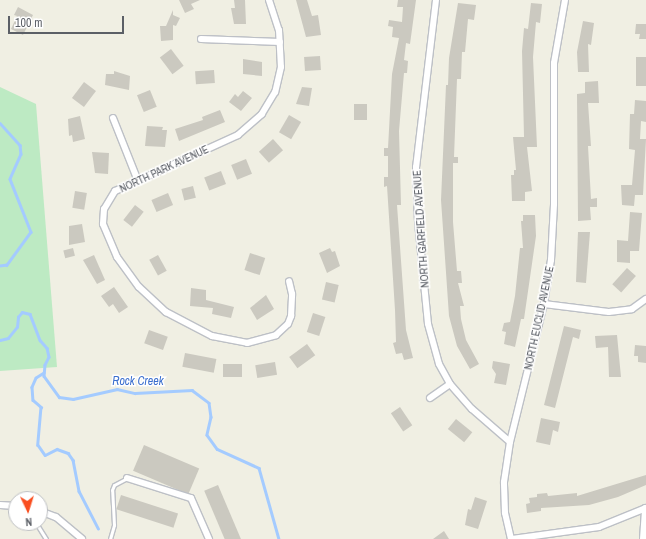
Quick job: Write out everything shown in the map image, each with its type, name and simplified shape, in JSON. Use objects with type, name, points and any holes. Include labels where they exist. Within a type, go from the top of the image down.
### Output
[{"type":"street","name":"NORTH PARK AVENUE","points":[[269,0],[280,42],[280,67],[275,92],[253,124],[238,135],[138,181],[112,195],[104,209],[103,224],[109,242],[127,273],[166,312],[212,336],[242,342],[267,339],[282,330],[291,316],[292,294],[290,281]]},
{"type":"street","name":"NORTH GARFIELD AVENUE","points":[[436,0],[417,139],[416,194],[428,324],[439,364],[450,384],[472,409],[510,442]]},
{"type":"street","name":"NORTH EUCLID AVENUE","points":[[511,539],[504,497],[510,442],[544,304],[553,234],[554,64],[565,0]]},
{"type":"street","points":[[201,39],[280,42]]},
{"type":"street","points":[[112,118],[138,181]]},
{"type":"street","points":[[544,304],[609,312],[632,309],[646,300]]},
{"type":"street","points":[[430,398],[450,384]]},
{"type":"street","points":[[127,478],[191,498],[209,539]]},
{"type":"street","points":[[511,539],[598,527],[645,508],[643,539]]},
{"type":"street","points":[[48,514],[56,517],[82,539]]},
{"type":"lane","points":[[110,539],[114,525],[112,490],[114,485],[127,478]]},
{"type":"green space","points":[[0,87],[36,104],[57,367],[0,371]]},
{"type":"building","points":[[179,0],[200,0],[191,4],[194,9],[185,13]]},
{"type":"building","points":[[234,0],[245,0],[246,24],[234,24],[231,8],[235,8]]},
{"type":"building","points":[[296,0],[307,0],[312,16],[318,15],[321,35],[306,37]]},
{"type":"building","points":[[398,0],[416,0],[410,44],[406,43],[404,60],[408,61],[407,73],[404,73],[399,131],[401,205],[397,205],[406,330],[413,358],[404,360],[402,353],[396,354],[393,343],[396,342],[395,310],[387,186],[384,187],[384,177],[388,177],[388,156],[384,156],[384,148],[388,148],[392,74],[399,38],[392,37],[393,27],[388,26],[389,20],[402,22],[403,7],[397,7]]},
{"type":"building","points":[[458,3],[476,5],[474,20],[468,19],[465,52],[462,52],[461,79],[457,79],[454,157],[458,157],[458,163],[453,163],[453,222],[457,271],[461,271],[462,283],[458,283],[464,306],[460,306],[461,319],[466,340],[479,364],[470,369],[457,346],[449,316],[441,200],[446,85],[448,85],[449,58]]},
{"type":"building","points":[[531,3],[542,4],[540,23],[536,22],[533,57],[537,147],[527,147],[532,191],[525,192],[525,201],[512,201],[511,175],[514,175],[514,170],[516,170],[513,137],[524,137],[522,51],[524,28],[528,29]]},
{"type":"building","points":[[18,7],[33,15],[23,35],[11,29],[17,16],[14,15]]},
{"type":"building","points":[[173,10],[173,15],[180,18],[176,26],[173,25],[173,40],[161,41],[160,26],[166,26]]},
{"type":"building","points":[[583,21],[594,23],[591,45],[588,44],[589,72],[578,72],[577,52]]},
{"type":"building","points":[[636,24],[646,24],[646,39],[639,39],[640,34],[635,34]]},
{"type":"building","points":[[171,49],[184,66],[172,74],[160,57]]},
{"type":"building","points":[[320,56],[321,70],[305,71],[304,57]]},
{"type":"building","points":[[636,57],[646,57],[646,86],[636,86]]},
{"type":"building","points":[[243,59],[262,62],[262,76],[243,74]]},
{"type":"building","points":[[214,70],[215,83],[196,84],[195,71]]},
{"type":"building","points":[[114,71],[130,76],[129,90],[105,85],[106,74],[114,74]]},
{"type":"building","points":[[598,81],[599,103],[588,103],[591,146],[588,146],[591,199],[597,198],[597,207],[590,207],[591,220],[578,221],[577,94],[585,93],[585,82]]},
{"type":"building","points":[[84,82],[96,91],[84,107],[72,98]]},
{"type":"building","points":[[302,87],[312,88],[309,106],[296,104]]},
{"type":"building","points":[[150,90],[157,107],[144,112],[137,95]]},
{"type":"building","points":[[243,91],[252,98],[241,111],[229,102],[235,94],[238,97]]},
{"type":"building","points":[[635,100],[646,101],[646,122],[641,121],[640,139],[646,139],[643,195],[635,195],[634,206],[622,205],[621,185],[632,185],[635,150],[629,149],[630,114],[634,114]]},
{"type":"building","points":[[354,104],[367,104],[367,120],[354,120]]},
{"type":"building","points":[[220,110],[225,122],[179,141],[175,129],[203,120],[202,117]]},
{"type":"building","points":[[289,115],[301,122],[291,139],[279,132]]},
{"type":"building","points":[[80,116],[85,139],[73,142],[72,135],[69,136],[68,119]]},
{"type":"building","points":[[147,126],[163,127],[162,130],[167,130],[165,147],[145,146]]},
{"type":"building","points":[[273,139],[283,150],[269,163],[259,152]]},
{"type":"building","points":[[92,152],[109,153],[108,174],[95,173]]},
{"type":"building","points":[[246,159],[252,174],[237,180],[231,165]]},
{"type":"building","points":[[221,171],[226,184],[209,191],[204,177]]},
{"type":"building","points":[[193,186],[196,198],[184,201],[181,189]]},
{"type":"building","points":[[75,191],[87,193],[84,210],[72,208]]},
{"type":"building","points":[[168,193],[173,205],[157,212],[151,200]]},
{"type":"building","points":[[135,205],[144,212],[132,227],[123,220]]},
{"type":"building","points":[[630,212],[642,213],[639,251],[630,251],[630,263],[617,262],[617,240],[628,241]]},
{"type":"building","points":[[523,215],[535,215],[536,236],[524,319],[521,319],[515,347],[504,344],[506,332],[502,331],[504,323],[510,322],[515,296],[520,248],[523,248],[521,221],[523,221]]},
{"type":"building","points":[[82,224],[85,242],[69,245],[69,226]]},
{"type":"building","points":[[578,232],[590,232],[586,283],[576,282]]},
{"type":"building","points":[[73,248],[75,256],[65,258],[63,250]]},
{"type":"building","points":[[330,248],[332,252],[335,251],[340,266],[327,273],[319,253]]},
{"type":"building","points":[[250,253],[265,258],[260,275],[244,270]]},
{"type":"building","points":[[94,255],[105,280],[97,284],[83,260]]},
{"type":"building","points":[[158,255],[167,271],[158,276],[149,260]]},
{"type":"building","points":[[627,268],[636,276],[621,292],[612,284]]},
{"type":"building","points":[[326,282],[339,285],[335,302],[322,300]]},
{"type":"building","points":[[114,287],[128,307],[119,313],[113,304],[109,307],[101,296]]},
{"type":"building","points":[[191,288],[206,290],[206,300],[234,307],[231,318],[212,314],[213,308],[190,306]]},
{"type":"building","points":[[266,295],[274,309],[257,320],[250,308]]},
{"type":"building","points":[[313,313],[325,317],[319,336],[307,332]]},
{"type":"building","points":[[564,326],[581,330],[579,339],[573,337],[555,408],[544,405]]},
{"type":"building","points":[[149,330],[168,337],[163,350],[144,343]]},
{"type":"building","points":[[617,335],[621,377],[609,377],[608,347],[596,348],[595,336]]},
{"type":"building","points":[[307,344],[315,355],[297,368],[289,357]]},
{"type":"building","points":[[635,345],[646,346],[646,363],[638,362],[638,356],[634,356]]},
{"type":"building","points":[[185,353],[216,359],[214,373],[182,367]]},
{"type":"building","points":[[493,361],[510,364],[506,385],[494,383],[496,374],[492,368]]},
{"type":"building","points":[[275,362],[277,375],[257,378],[255,365]]},
{"type":"building","points":[[223,364],[242,364],[242,377],[223,377]]},
{"type":"building","points":[[400,407],[412,425],[403,431],[391,413]]},
{"type":"building","points":[[541,418],[560,422],[558,432],[553,430],[550,445],[536,442]]},
{"type":"building","points":[[456,419],[472,432],[464,442],[448,429]]},
{"type":"building","points":[[144,445],[199,468],[188,494],[133,471]]},
{"type":"building","points":[[646,475],[646,485],[618,497],[589,505],[541,508],[541,511],[527,513],[526,504],[530,503],[529,498],[537,497],[537,494],[547,493],[548,496],[577,493],[577,496]]},
{"type":"building","points":[[218,485],[241,539],[225,539],[204,491]]},
{"type":"building","points":[[121,495],[178,514],[173,528],[116,509]]},
{"type":"building","points":[[475,497],[487,501],[478,529],[465,525],[468,509],[471,510]]},
{"type":"building","points":[[444,531],[449,539],[433,539]]},
{"type":"waterway","name":"Rock Creek","points":[[0,123],[20,145],[21,154],[10,179],[31,232],[7,265],[0,266]]},
{"type":"waterway","name":"Rock Creek","points":[[0,340],[8,338],[17,327],[18,317],[22,312],[30,314],[40,340],[47,348],[49,357],[45,365],[44,376],[59,397],[73,399],[117,389],[135,393],[192,390],[209,403],[211,417],[207,435],[217,449],[259,468],[279,539]]},
{"type":"waterway","points":[[44,373],[36,378],[32,387],[33,400],[41,407],[38,445],[45,455],[57,449],[68,453],[73,460],[79,491],[98,528]]}]
